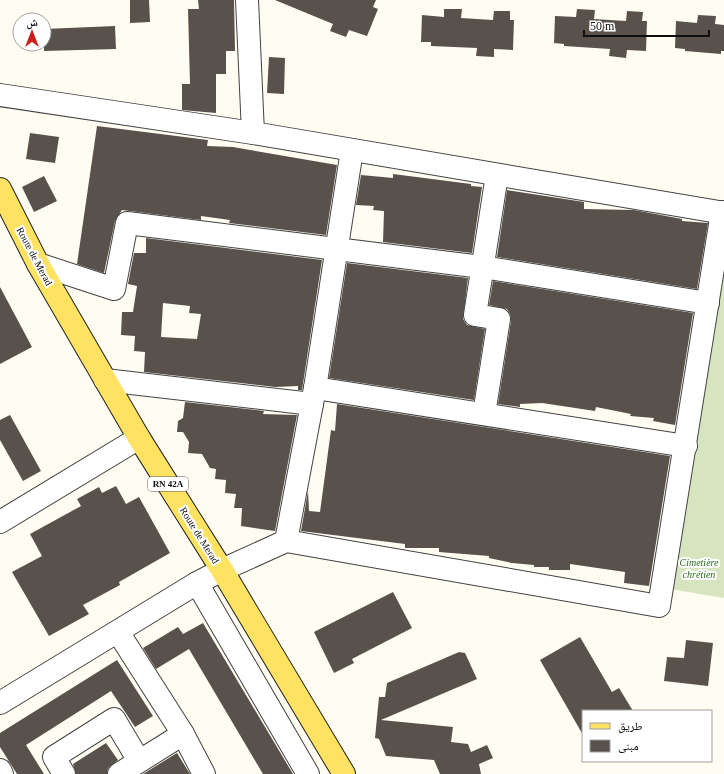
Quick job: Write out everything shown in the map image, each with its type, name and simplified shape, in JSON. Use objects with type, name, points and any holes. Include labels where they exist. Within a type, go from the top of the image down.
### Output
[{"type":"main road","name":"Route de Merad","points":[[0,186],[38,264],[105,380],[222,570],[344,774]]},
{"type":"street","points":[[247,0],[253,133]]},
{"type":"street","points":[[0,94],[253,133],[723,212],[659,606],[286,542],[222,570],[197,583],[0,703]]},
{"type":"street","points":[[286,542],[314,396],[352,150]]},
{"type":"street","points":[[484,414],[499,319],[475,315],[497,174]]},
{"type":"street","points":[[38,264],[114,289],[127,223],[482,267],[708,303]]},
{"type":"street","points":[[105,380],[314,396],[484,414],[686,446]]},
{"type":"street","points":[[0,522],[140,438]]},
{"type":"street","points":[[197,583],[308,774]]},
{"type":"street","points":[[118,632],[183,734],[204,774]]},
{"type":"street","points":[[64,774],[54,757],[114,719],[139,761]]},
{"type":"street","points":[[120,774],[183,734]]},
{"type":"street","points":[[0,770],[2,774]]},
{"type":"green space","name":"Cimetière chrétien","points":[[724,240],[724,598],[670,589]]},
{"type":"building","points":[[130,0],[149,0],[150,22],[130,23]]},
{"type":"building","points":[[198,0],[234,0],[235,51],[226,51],[226,74],[216,74],[216,113],[182,110],[182,84],[190,84],[188,9],[199,9]]},
{"type":"building","points":[[275,0],[376,0],[373,7],[378,9],[367,36],[349,30],[346,37],[330,31],[333,24]]},
{"type":"building","points":[[444,9],[462,9],[461,18],[493,20],[494,11],[510,11],[510,20],[514,20],[513,50],[494,49],[494,57],[476,56],[477,48],[431,46],[431,42],[421,42],[422,15],[444,17]]},
{"type":"building","points":[[577,9],[595,10],[594,19],[626,21],[627,11],[643,12],[642,21],[647,21],[646,51],[627,50],[626,58],[609,56],[610,49],[564,46],[564,44],[554,43],[555,16],[576,17]]},
{"type":"building","points":[[698,15],[716,16],[715,24],[724,25],[724,51],[721,51],[721,54],[685,51],[685,49],[675,48],[676,21],[697,23]]},
{"type":"building","points":[[115,26],[116,49],[52,51],[52,29]]},
{"type":"building","points":[[269,57],[285,58],[284,94],[267,93]]},
{"type":"building","points":[[97,126],[208,140],[207,146],[233,147],[337,165],[326,235],[229,223],[230,220],[201,216],[201,220],[122,210],[115,221],[104,273],[77,264]]},
{"type":"building","points":[[30,133],[59,137],[55,163],[26,159]]},
{"type":"building","points":[[393,174],[471,184],[471,186],[482,187],[472,253],[383,242],[384,211],[373,210],[374,206],[356,205],[361,175],[393,178]]},
{"type":"building","points":[[44,176],[57,201],[34,212],[22,187]]},
{"type":"building","points":[[507,190],[584,202],[584,209],[634,210],[682,219],[682,221],[708,223],[697,289],[497,257]]},
{"type":"building","points":[[146,238],[322,260],[302,390],[298,390],[298,386],[275,387],[144,372],[145,352],[134,351],[135,336],[121,335],[122,312],[133,312],[137,286],[128,284],[134,253],[146,253]],"holes":[[[163,303],[190,306],[189,313],[201,314],[197,339],[161,337]]]},
{"type":"building","points":[[347,263],[468,278],[463,319],[467,325],[485,329],[474,400],[329,378]]},
{"type":"building","points":[[493,281],[693,313],[675,425],[653,421],[654,418],[630,416],[631,414],[596,407],[595,411],[542,403],[520,404],[520,407],[498,404],[511,321],[510,314],[507,309],[489,305]]},
{"type":"building","points":[[0,287],[32,347],[0,364]]},
{"type":"building","points":[[185,402],[264,411],[263,414],[297,415],[275,531],[241,526],[242,508],[234,508],[236,494],[225,493],[226,480],[215,479],[216,469],[210,468],[202,454],[188,453],[189,442],[183,432],[177,432],[178,421],[183,418]]},
{"type":"building","points":[[337,404],[670,456],[649,586],[624,583],[625,572],[570,564],[570,570],[549,570],[549,567],[534,567],[534,565],[512,563],[489,558],[489,556],[439,552],[439,548],[405,548],[405,544],[301,531],[308,491],[309,511],[320,512],[331,430],[335,431]]},
{"type":"building","points":[[10,415],[41,471],[23,481],[0,440],[0,420]]},
{"type":"building","points":[[116,486],[126,504],[139,497],[170,553],[119,582],[120,585],[83,605],[89,614],[49,636],[12,572],[42,556],[30,534],[81,506],[77,499],[99,487],[102,493]]},
{"type":"building","points":[[393,592],[412,628],[352,659],[354,663],[334,673],[314,632]]},
{"type":"building","points":[[203,623],[293,774],[263,774],[189,649],[156,669],[143,648],[178,627],[183,634]]},
{"type":"building","points":[[580,637],[612,692],[619,688],[632,710],[582,710],[582,733],[540,660]]},
{"type":"building","points":[[686,640],[713,643],[708,686],[664,681],[667,657],[684,658]]},
{"type":"building","points":[[459,652],[465,653],[477,679],[381,720],[453,727],[451,742],[468,744],[471,752],[487,745],[493,758],[479,764],[481,774],[440,774],[434,760],[386,756],[379,739],[375,738],[379,697],[385,697],[387,683]]},
{"type":"building","points":[[117,660],[153,716],[135,727],[111,691],[26,745],[44,774],[17,774],[0,747],[0,733]]},
{"type":"building","points":[[106,743],[118,760],[108,768],[107,774],[76,774],[73,764]]},
{"type":"building","points":[[177,753],[190,774],[143,774]]}]
